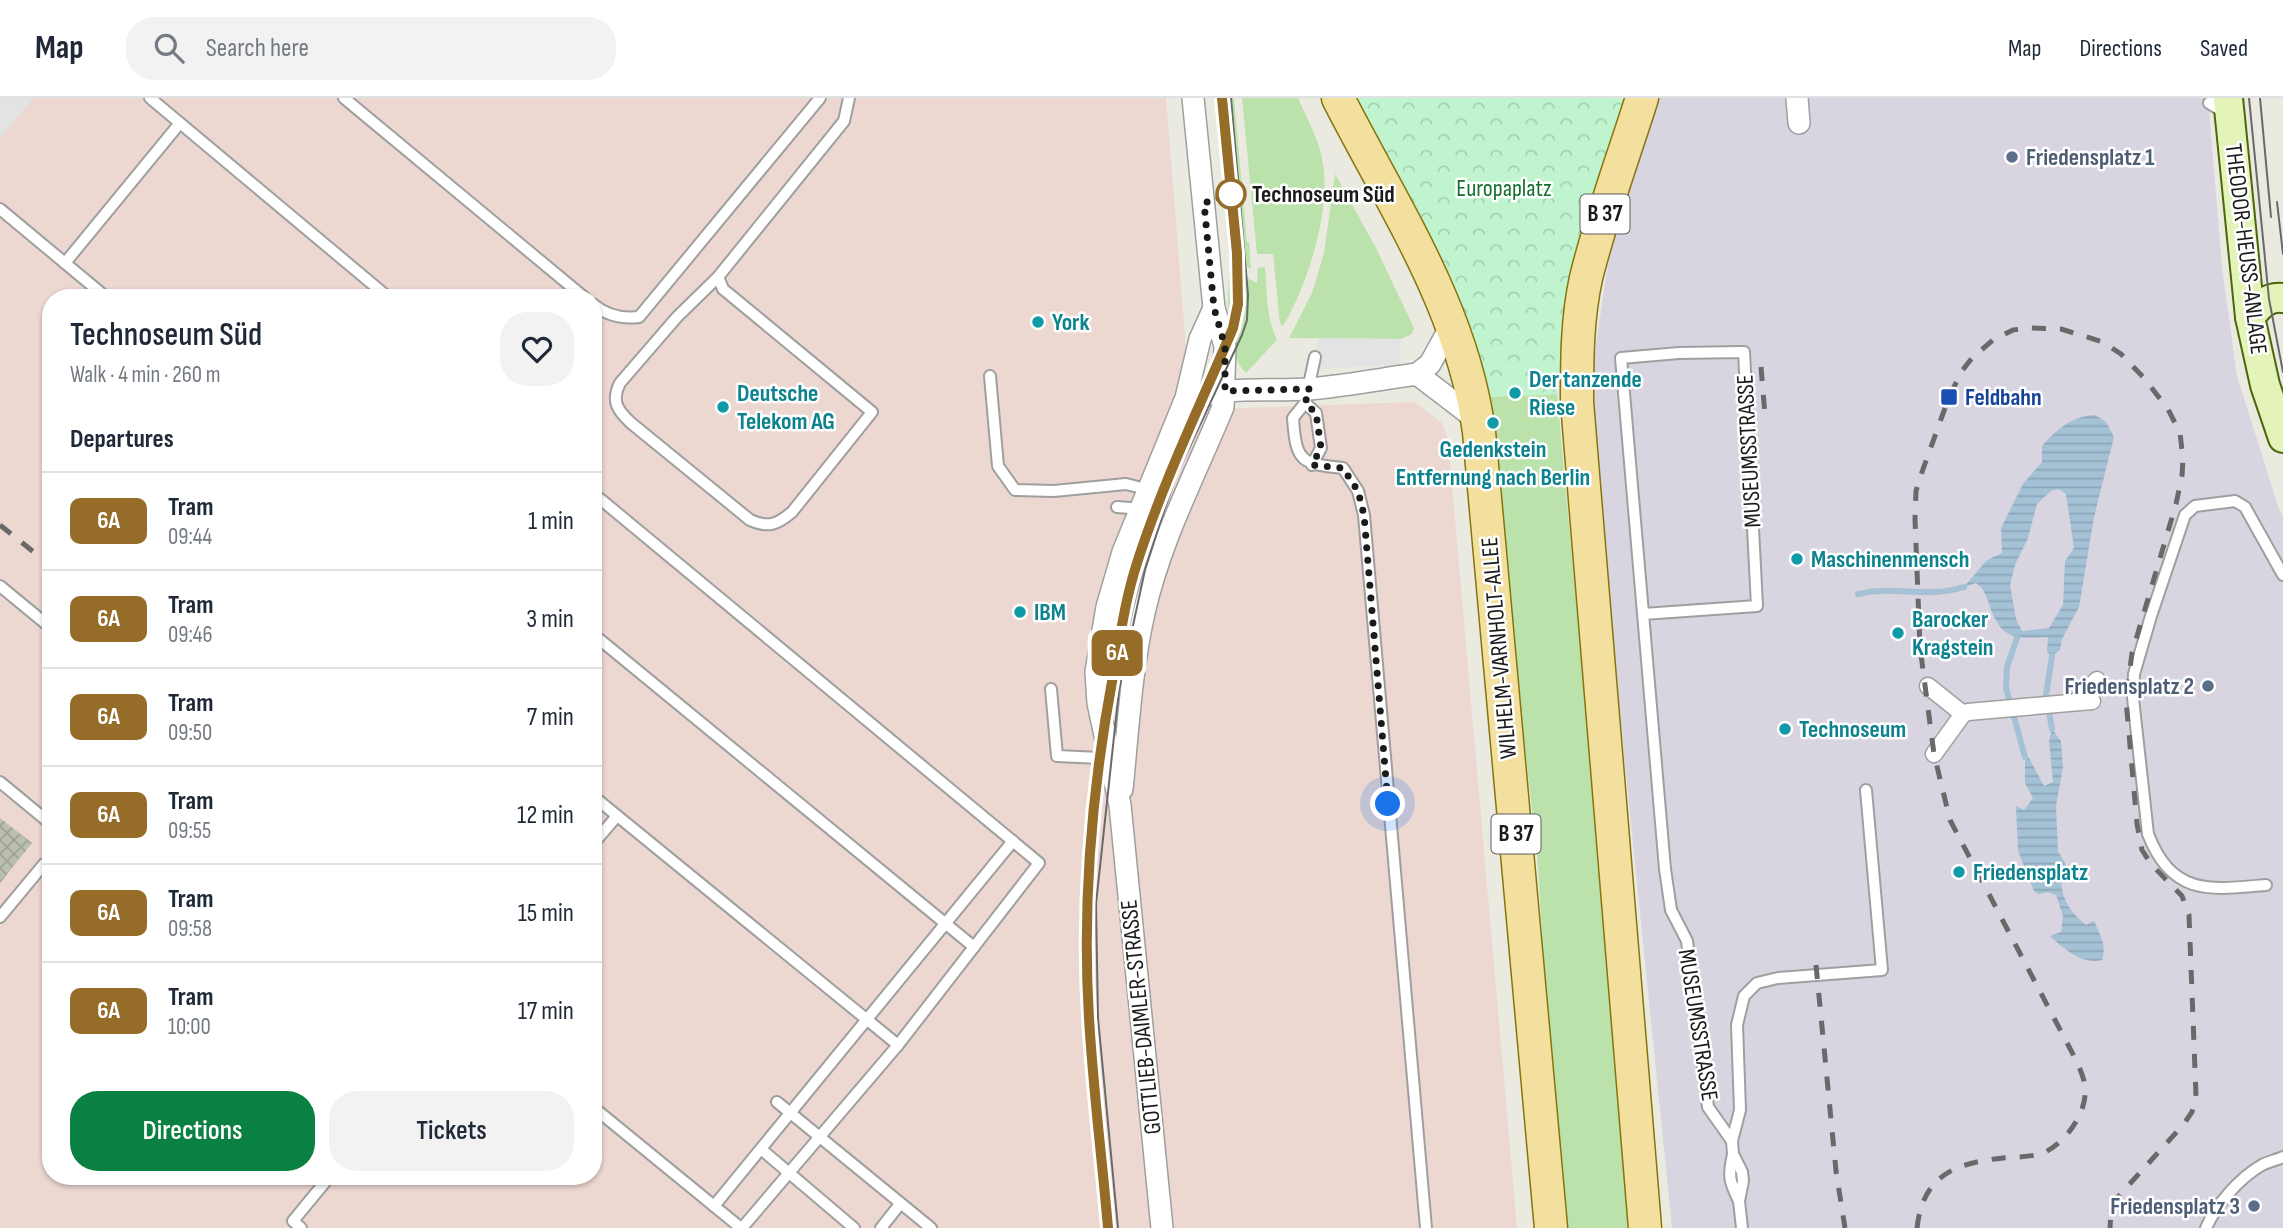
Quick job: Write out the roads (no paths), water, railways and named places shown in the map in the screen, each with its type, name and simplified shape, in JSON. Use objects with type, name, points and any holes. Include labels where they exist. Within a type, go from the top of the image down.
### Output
[{"type":"main road","name":"WILHELM-VARNHOLT-ALLEE","points":[[1338,98],[1440,292],[1466,369],[1477,420],[1551,1228]]},
{"type":"main road","name":"B 37","points":[[1642,98],[1615,178],[1586,279],[1577,341],[1577,402],[1646,1222]]},
{"type":"main road","name":"THEODOR-HEUSS-ANLAGE","points":[[2225,104],[2250,317],[2265,385],[2283,438]]},
{"type":"main road","points":[[2250,317],[2269,299],[2283,298]]},
{"type":"street","name":"GOTTLIEB-DAIMLER-STRASSE","points":[[1162,1228],[1117,754],[1144,611],[1171,526],[1223,407],[1225,391],[1225,346],[1214,308],[1194,98]]},
{"type":"street","points":[[1797,98],[1799,123]]},
{"type":"street","name":"GOTTLIEB-DAIMLER-STRASSE","points":[[1117,754],[1098,703],[1096,672],[1107,607],[1124,552],[1184,402],[1194,374],[1200,339],[1214,308]]},
{"type":"street","points":[[1184,402],[1203,394],[1225,391],[1307,396],[1417,374],[1430,364],[1452,324]]},
{"type":"street","points":[[1417,374],[1477,420]]},
{"type":"street","points":[[1096,672],[1110,688],[1119,690],[1130,686]]},
{"type":"street","points":[[1928,686],[1966,713],[2084,701],[2097,680]]},
{"type":"street","points":[[1934,754],[1966,713]]},
{"type":"lane","points":[[150,98],[378,289]]},
{"type":"lane","points":[[344,98],[574,289]]},
{"type":"lane","points":[[602,312],[626,319],[639,317],[820,98]]},
{"type":"lane","points":[[718,277],[723,289],[872,412],[792,512],[782,522],[772,526],[762,526],[750,520],[631,423],[616,405],[615,394],[620,383],[677,317],[718,277],[844,121],[849,98]]},
{"type":"lane","points":[[65,263],[180,123]]},
{"type":"lane","points":[[0,209],[96,289]]},
{"type":"lane","name":"MUSEUMSSTRASSE","points":[[1643,614],[1757,606],[1744,352],[1679,353],[1621,358],[1643,614],[1671,910],[1687,942],[1708,1108],[1732,1141]]},
{"type":"lane","points":[[1315,357],[1307,396],[1293,418],[1294,436],[1299,454],[1312,465],[1343,468],[1358,491],[1364,515],[1426,1228]]},
{"type":"lane","points":[[990,376],[999,466],[1015,490],[1054,491],[1126,484],[1150,490]]},
{"type":"lane","points":[[1307,396],[1316,413],[1321,448],[1312,465]]},
{"type":"lane","points":[[602,500],[1039,863],[898,1045],[742,1228],[602,1114]]},
{"type":"lane","points":[[2266,885],[2215,890],[2185,881],[2168,869],[2155,853],[2148,834],[2133,698],[2134,674],[2167,563],[2185,515],[2195,506],[2235,501],[2245,507],[2283,575]]},
{"type":"lane","points":[[1117,506],[1130,508],[1139,515]]},
{"type":"lane","points":[[0,586],[42,621]]},
{"type":"lane","points":[[602,641],[974,947]]},
{"type":"lane","points":[[1051,689],[1057,756],[1117,754]]},
{"type":"lane","points":[[0,782],[42,817]]},
{"type":"lane","name":"MUSEUMSSTRASSE","points":[[1742,1228],[1739,1201],[1730,1182],[1729,1172],[1733,1154],[1732,1141],[1740,1110],[1737,1025],[1744,996],[1757,983],[1778,978],[1882,970],[1866,790]]},
{"type":"lane","points":[[602,804],[898,1045]]},
{"type":"lane","points":[[602,834],[617,816]]},
{"type":"lane","points":[[714,1206],[1013,841]]},
{"type":"lane","points":[[0,917],[42,866]]},
{"type":"lane","points":[[777,1102],[931,1228]]},
{"type":"lane","points":[[761,1149],[853,1228]]},
{"type":"lane","points":[[2206,1228],[2217,1208],[2242,1181],[2262,1165],[2283,1157]]},
{"type":"lane","points":[[301,1228],[293,1222],[323,1185]]},
{"type":"lane","points":[[881,1228],[900,1204]]},
{"type":"water","points":[[2095,415],[2106,422],[2114,437],[2094,517],[2079,607],[2062,639],[2060,650],[2052,656],[2047,652],[2048,637],[2025,638],[2009,634],[1997,623],[1981,587],[1976,583],[1964,587],[1987,560],[2002,553],[2001,528],[2023,484],[2042,462],[2042,446],[2066,424]],"holes":[[[2059,489],[2066,494],[2074,548],[2065,561],[2063,605],[2049,628],[2022,631],[2016,619],[2010,585],[2015,565],[2028,538],[2037,504],[2051,491]]]},
{"type":"water","points":[[2052,729],[2061,741],[2063,767],[2056,806],[2058,851],[2073,878],[2061,881],[2062,888],[2068,906],[2076,916],[2086,925],[2094,921],[2103,945],[2102,960],[2080,958],[2050,936],[2061,932],[2063,916],[2056,895],[2034,891],[2018,851],[2016,806],[2024,810],[2033,798],[2025,783],[2025,757],[2029,758],[2044,786],[2053,782],[2049,741]]},
{"type":"waterway","points":[[1858,594],[1886,591],[1936,592],[1964,587]]},
{"type":"waterway","points":[[2017,638],[2007,667],[2006,688],[2025,757]]},
{"type":"waterway","points":[[2052,656],[2046,695],[2052,729]]},
{"type":"tram line","name":"6A","points":[[1108,1228],[1089,1017],[1087,898],[1090,852],[1103,729],[1123,615],[1137,563],[1171,470],[1233,328],[1238,304],[1237,253],[1222,98]]},
{"type":"tram line","points":[[1118,1228],[1098,1018],[1096,904],[1119,690],[1145,570],[1177,474],[1247,320],[1248,295],[1231,98]]},
{"type":"tram line","points":[[2249,98],[2269,299],[2283,372]]},
{"type":"tram line","points":[[2260,98],[2271,217]]},
{"type":"tram line","points":[[2277,202],[2283,254]]},
{"type":"tram line","points":[[1217,363],[1234,318],[1237,290]]},
{"type":"tram line","points":[[1118,643],[1133,578]]},
{"type":"tram line","points":[[1101,753],[1107,705]]},
{"type":"railway","points":[[1917,1228],[1926,1195],[1944,1175],[1956,1168],[1986,1160],[2031,1156],[2048,1150],[2070,1131],[2080,1113],[2085,1096],[2082,1073],[2076,1060],[1950,820],[1934,754],[1920,647],[1915,519],[1916,491],[1922,472],[1949,397],[1962,371],[1972,358],[1993,340],[2013,330],[2029,328],[2061,329],[2103,342],[2121,354],[2168,409],[2180,433],[2183,459],[2176,504],[2132,653],[2126,700],[2137,824],[2142,850],[2151,864],[2182,896],[2189,915],[2196,1096],[2192,1112],[2183,1125],[2117,1198],[2111,1212],[2110,1228]]},
{"type":"railway","points":[[1761,367],[1765,415]]},
{"type":"railway","points":[[0,525],[42,559]]},
{"type":"railway","points":[[1816,965],[1836,1171],[1845,1228]]},
{"type":"place","name":"Friedensplatz 1","points":[[2012,157]]},
{"type":"place","name":"Technoseum Süd","points":[[1231,194]]},
{"type":"place","name":"York","points":[[1038,322]]},
{"type":"place","name":"Der tanzende Riese","points":[[1515,393]]},
{"type":"place","name":"Feldbahn","points":[[1949,397]]},
{"type":"place","name":"Deutsche Telekom AG","points":[[723,407]]},
{"type":"place","name":"Gedenkstein Entfernung nach Berlin","points":[[1493,423]]},
{"type":"place","name":"Maschinenmensch","points":[[1797,559]]},
{"type":"place","name":"IBM","points":[[1020,612]]},
{"type":"place","name":"Barocker Kragstein","points":[[1898,633]]},
{"type":"place","name":"Friedensplatz 2","points":[[2208,686]]},
{"type":"place","name":"Technoseum","points":[[1785,729]]},
{"type":"place","name":"Friedensplatz","points":[[1959,872]]},
{"type":"place","name":"Friedensplatz 3","points":[[2254,1206]]},
{"type":"park label","name":"Europaplatz","points":[[1504,188]]}]
